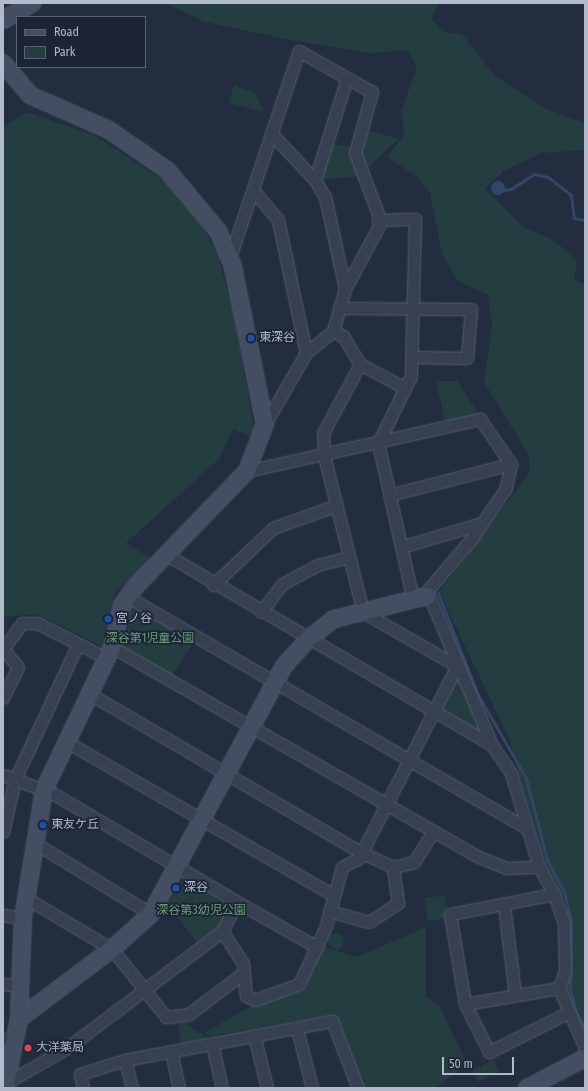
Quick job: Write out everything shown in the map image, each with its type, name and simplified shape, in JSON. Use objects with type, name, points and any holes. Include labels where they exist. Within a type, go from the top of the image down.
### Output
[{"type":"street","points":[[3,20],[32,3]]},
{"type":"street","points":[[19,1019],[10,985],[23,918],[44,790],[110,653],[122,605],[167,555],[247,471],[265,424],[306,353],[333,331],[345,289],[378,220],[355,153],[372,92],[299,50],[230,257]]},
{"type":"street","points":[[3,63],[30,95],[108,130],[167,170],[218,231],[230,257],[265,424]]},
{"type":"street","points":[[315,180],[347,78]]},
{"type":"street","points":[[271,133],[315,180],[331,216],[345,289]]},
{"type":"street","points":[[253,190],[278,220],[306,353]]},
{"type":"street","points":[[378,220],[415,219],[415,309],[411,376],[378,442],[401,547],[420,598],[457,666],[492,745],[511,773],[539,867],[554,894],[564,923],[564,972],[559,988],[567,1013],[585,1048]]},
{"type":"street","points":[[339,308],[471,309],[467,358],[413,357]]},
{"type":"street","points":[[333,331],[343,336],[360,364],[405,388]]},
{"type":"street","points":[[360,364],[323,433],[324,456],[363,612],[457,666]]},
{"type":"street","points":[[4,1086],[8,1040],[19,1019],[112,949],[151,914],[179,868],[202,821],[284,666],[308,639],[334,619],[420,598],[472,538],[479,524],[506,488],[510,464],[480,419],[324,456],[247,471]]},
{"type":"street","points":[[390,495],[510,464]]},
{"type":"street","points":[[213,585],[273,528],[337,505]]},
{"type":"street","points":[[401,547],[479,524]]},
{"type":"street","points":[[167,555],[213,585],[492,745]]},
{"type":"street","points":[[261,612],[282,584],[317,565],[349,557]]},
{"type":"street","points":[[128,597],[526,827]]},
{"type":"street","points":[[3,698],[18,667],[3,649],[22,623],[37,623],[78,644],[110,653],[251,728],[432,832],[506,868],[539,867]]},
{"type":"street","points":[[3,832],[15,779],[78,644]]},
{"type":"street","points":[[222,931],[243,963],[246,996],[255,1000],[295,987],[304,978],[317,948],[342,867],[362,853],[457,666]]},
{"type":"street","points":[[90,694],[362,853],[393,867],[414,862],[432,832]]},
{"type":"street","points":[[67,742],[333,895]]},
{"type":"street","points":[[3,775],[44,790],[317,948]]},
{"type":"street","points":[[35,843],[151,914]]},
{"type":"street","points":[[329,911],[369,922],[398,903],[393,867]]},
{"type":"street","points":[[554,894],[504,905],[450,914],[465,1004],[489,1052],[567,1013]]},
{"type":"street","points":[[26,898],[112,949],[166,1017],[189,1014],[243,973]]},
{"type":"street","points":[[4,1086],[68,1048],[146,991],[222,931],[237,902]]},
{"type":"street","points":[[504,905],[515,994]]},
{"type":"street","points":[[3,915],[23,918]]},
{"type":"street","points":[[465,1004],[515,994],[559,988]]},
{"type":"street","points":[[83,1088],[80,1074],[125,1060],[332,1021],[358,1088]]},
{"type":"street","points":[[296,1029],[312,1088]]},
{"type":"street","points":[[254,1035],[267,1088]]},
{"type":"street","points":[[212,1043],[222,1088]]},
{"type":"street","points":[[171,1051],[179,1088]]},
{"type":"street","points":[[527,1088],[585,1058]]},
{"type":"street","points":[[125,1060],[132,1088]]},
{"type":"green space","points":[[165,3],[439,3],[431,20],[445,32],[462,34],[495,76],[544,108],[585,123],[585,150],[541,153],[503,171],[485,189],[525,228],[551,239],[567,251],[577,262],[574,280],[585,285],[585,1037],[564,987],[570,967],[566,900],[548,872],[509,738],[439,592],[530,472],[529,455],[484,382],[492,326],[488,295],[458,281],[442,254],[430,193],[416,176],[387,157],[405,133],[401,112],[417,67],[407,50],[369,53],[291,40],[205,22]]},
{"type":"green space","points":[[234,85],[256,94],[264,112],[229,103]]},
{"type":"green space","points":[[27,112],[94,135],[173,187],[201,224],[217,254],[232,307],[254,428],[252,437],[233,429],[219,459],[126,543],[152,559],[114,593],[102,646],[37,614],[3,617],[3,128]]},
{"type":"green space","points":[[367,130],[399,139],[367,168],[361,155]]},
{"type":"green space","points":[[331,144],[351,147],[358,176],[319,180]]},
{"type":"green space","points":[[436,381],[457,381],[480,416],[446,424]]},
{"type":"green space","name":"深谷第1児童公園","points":[[134,604],[195,640],[171,677],[125,650],[122,642],[127,635],[130,607]]},
{"type":"green space","points":[[457,673],[485,737],[437,710]]},
{"type":"green space","name":"深谷第3幼児公園","points":[[190,878],[227,900],[230,906],[218,928],[197,943],[168,904],[183,879]]},
{"type":"green space","points":[[444,895],[448,918],[428,921],[424,898]]},
{"type":"green space","points":[[426,927],[426,997],[439,1005],[467,1064],[434,1088],[364,1088],[340,1023],[333,1015],[211,1036],[204,1033],[252,1006],[300,990],[323,947],[357,957]]},
{"type":"green space","points":[[333,933],[339,933],[344,938],[342,947],[339,949],[333,949],[328,944],[328,938]]},
{"type":"green space","points":[[184,1023],[209,1038],[182,1045],[178,1024]]},
{"type":"green space","points":[[493,1060],[499,1072],[478,1082],[473,1070]]},
{"type":"water","points":[[498,181],[503,183],[505,188],[503,193],[498,195],[493,193],[491,188],[493,183]]},
{"type":"waterway","points":[[503,190],[511,189],[534,174],[548,177],[571,195],[574,218],[585,220]]},
{"type":"waterway","points":[[438,593],[478,695],[526,778],[547,860],[564,892],[571,921],[570,988],[575,1010],[585,1029]]},
{"type":"place","name":"東深谷","points":[[251,338]]},
{"type":"place","name":"宮ノ谷","points":[[108,619]]},
{"type":"place","name":"東友ケ丘","points":[[43,825]]},
{"type":"place","name":"深谷","points":[[176,888]]},
{"type":"place","name":"大洋薬局","points":[[28,1048]]}]
